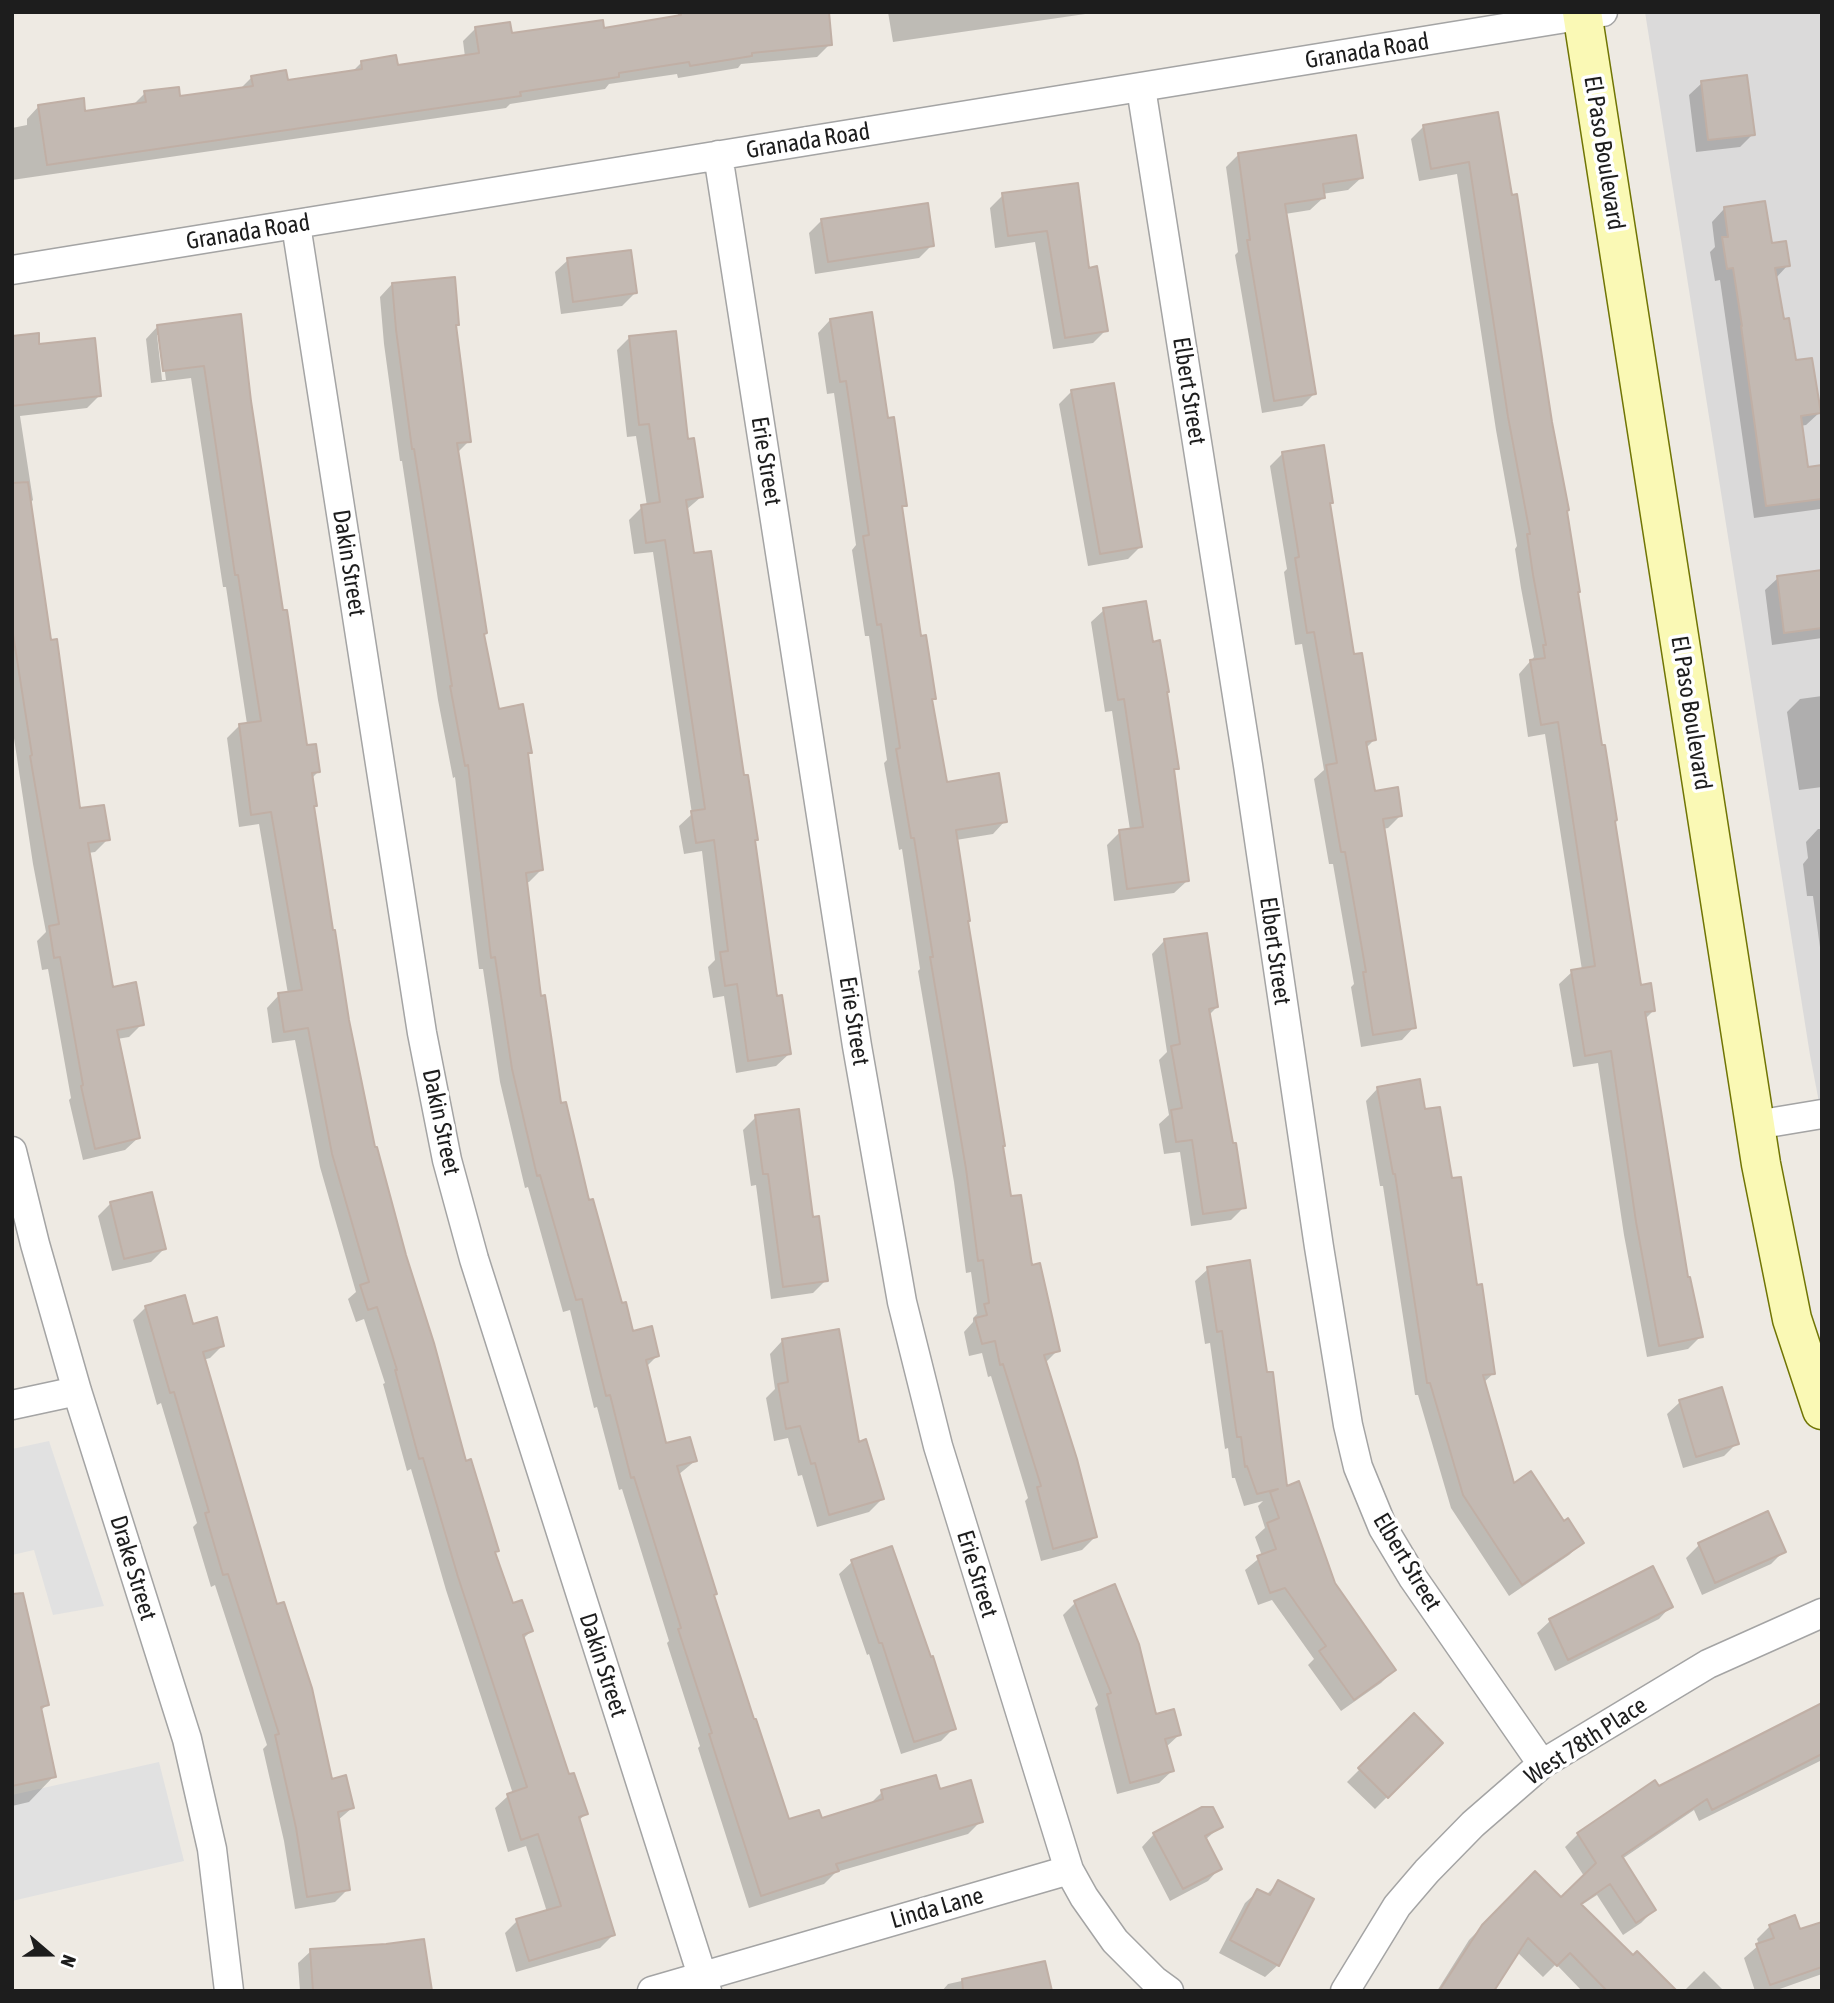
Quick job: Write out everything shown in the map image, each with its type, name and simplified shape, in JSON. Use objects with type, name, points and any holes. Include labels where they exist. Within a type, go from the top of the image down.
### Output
[{"type":"street","name":"Granada Road","points":[[12,270],[1589,13]]},
{"type":"street","name":"El Paso Boulevard","points":[[1589,13],[1761,1164],[1792,1319],[1822,1410]]},
{"type":"street","name":"Elbert Street","points":[[1140,88],[1248,765],[1321,1261],[1348,1425],[1358,1467],[1383,1528],[1413,1578],[1542,1764]]},
{"type":"street","name":"Erie Street","points":[[718,155],[855,1032],[902,1302],[938,1446],[1069,1870]]},
{"type":"street","name":"Dakin Street","points":[[296,225],[422,1032],[447,1160],[474,1259],[705,1983]]},
{"type":"street","points":[[1756,1125],[1822,1114]]},
{"type":"street","name":"Drake Street","points":[[12,1151],[35,1244],[77,1391],[190,1750],[212,1849],[229,1991]]},
{"type":"street","points":[[12,1405],[77,1391]]},
{"type":"street","name":"West 78th Place","points":[[1345,1991],[1397,1906],[1427,1871],[1473,1824],[1542,1764],[1708,1664],[1822,1613]]},
{"type":"street","points":[[1069,1870],[1115,1941],[1154,1980],[1169,1991]]},
{"type":"street","name":"Linda Lane","points":[[652,1991],[705,1983],[1069,1870]]},
{"type":"shaded area","points":[[1645,12],[1822,12],[1822,1118],[1810,1055]]},
{"type":"shaded area","points":[[49,1441],[104,1606],[53,1615],[34,1550],[12,1555],[12,1449]]},
{"type":"shaded area","points":[[159,1762],[184,1861],[12,1901],[12,1795]]},
{"type":"building","points":[[681,12],[829,12],[832,45],[752,53],[752,56],[690,66],[689,62],[619,73],[619,77],[520,92],[521,96],[47,165],[38,105],[84,98],[85,111],[146,102],[144,91],[179,87],[180,96],[253,86],[251,76],[286,70],[288,80],[362,69],[361,61],[396,55],[398,65],[479,53],[475,27],[510,22],[512,33],[603,20],[604,28],[681,15]]},
{"type":"building","points":[[1747,75],[1755,135],[1708,140],[1701,81]]},
{"type":"building","points":[[1498,112],[1512,195],[1517,194],[1552,422],[1569,510],[1578,592],[1602,745],[1605,745],[1641,985],[1651,983],[1655,1011],[1645,1012],[1688,1277],[1703,1337],[1659,1346],[1636,1222],[1611,1051],[1585,1056],[1571,970],[1595,966],[1558,722],[1541,725],[1530,660],[1545,658],[1543,645],[1546,645],[1469,162],[1431,169],[1423,125]]},
{"type":"building","points":[[1356,135],[1363,178],[1323,184],[1325,198],[1285,204],[1316,394],[1274,401],[1247,240],[1250,240],[1238,153]]},
{"type":"building","points":[[1078,183],[1089,268],[1097,266],[1108,331],[1065,338],[1047,231],[1008,236],[1002,193]]},
{"type":"building","points":[[1765,201],[1772,243],[1786,241],[1790,266],[1775,268],[1784,319],[1789,318],[1796,360],[1812,358],[1821,413],[1801,416],[1808,467],[1822,465],[1822,499],[1766,506],[1733,268],[1727,269],[1722,237],[1728,237],[1724,207]]},
{"type":"building","points":[[928,203],[934,246],[828,262],[821,219]]},
{"type":"building","points":[[631,250],[637,293],[573,302],[567,258]]},
{"type":"building","points":[[455,277],[459,325],[456,325],[471,442],[457,443],[487,633],[484,634],[499,709],[523,704],[532,753],[528,753],[543,870],[526,873],[541,996],[545,995],[561,1103],[566,1102],[589,1200],[593,1199],[622,1303],[626,1302],[633,1331],[652,1326],[659,1356],[646,1360],[666,1443],[690,1437],[697,1461],[677,1466],[717,1594],[714,1595],[754,1719],[789,1819],[819,1810],[822,1818],[883,1799],[881,1790],[936,1775],[940,1789],[971,1780],[983,1822],[836,1864],[839,1871],[761,1896],[709,1734],[712,1733],[678,1629],[681,1628],[634,1477],[631,1478],[610,1395],[606,1396],[582,1299],[576,1300],[540,1175],[537,1176],[512,1069],[495,957],[491,958],[468,765],[465,766],[450,686],[412,449],[392,283]]},
{"type":"building","points":[[872,312],[888,418],[894,417],[907,506],[902,506],[921,636],[926,635],[936,699],[932,699],[947,782],[999,773],[1007,822],[956,830],[1011,1196],[1021,1195],[1032,1265],[1040,1263],[1060,1351],[1044,1355],[1077,1459],[1097,1537],[1053,1549],[1037,1487],[1041,1486],[1003,1364],[1000,1365],[995,1341],[982,1344],[975,1318],[987,1315],[984,1304],[989,1303],[983,1260],[978,1261],[914,838],[911,838],[896,749],[900,748],[881,624],[877,625],[863,536],[869,535],[846,381],[840,382],[830,319]]},
{"type":"building","points":[[241,314],[251,401],[283,610],[287,610],[307,745],[316,744],[320,772],[312,773],[317,806],[314,806],[333,930],[375,1147],[434,1343],[466,1461],[471,1459],[499,1551],[495,1552],[513,1603],[522,1600],[533,1631],[523,1635],[569,1774],[574,1773],[588,1814],[579,1817],[615,1935],[529,1961],[516,1919],[561,1906],[538,1834],[521,1840],[507,1794],[527,1787],[458,1577],[423,1458],[419,1459],[397,1370],[377,1307],[368,1310],[360,1285],[369,1282],[332,1154],[308,1028],[284,1032],[278,993],[302,990],[271,812],[251,815],[239,724],[261,721],[238,575],[235,575],[204,366],[163,371],[157,325]]},
{"type":"building","points":[[676,331],[688,439],[694,438],[703,497],[686,500],[694,553],[711,551],[744,775],[748,775],[758,840],[755,840],[777,996],[782,995],[791,1054],[748,1061],[737,984],[725,986],[720,952],[728,951],[714,840],[696,843],[691,811],[705,809],[665,540],[646,543],[641,505],[660,502],[649,424],[639,425],[629,336]]},
{"type":"building","points":[[39,333],[39,344],[95,338],[101,396],[12,406],[12,336]]},
{"type":"building","points":[[1114,383],[1142,547],[1100,554],[1071,390]]},
{"type":"building","points":[[1324,445],[1333,503],[1330,503],[1354,654],[1362,653],[1376,740],[1366,742],[1375,791],[1398,787],[1402,816],[1383,819],[1416,1028],[1373,1035],[1363,972],[1366,972],[1345,852],[1341,852],[1326,765],[1337,763],[1314,632],[1307,633],[1295,558],[1299,557],[1282,452]]},
{"type":"building","points":[[28,482],[51,640],[57,639],[80,808],[104,805],[110,840],[88,843],[113,987],[136,982],[144,1025],[117,1030],[140,1138],[95,1149],[81,1086],[83,1085],[60,957],[54,958],[49,926],[59,924],[30,756],[32,755],[12,628],[12,483]]},
{"type":"building","points":[[1822,570],[1822,628],[1784,633],[1777,576]]},
{"type":"building","points":[[1146,601],[1153,642],[1160,640],[1169,692],[1179,769],[1174,769],[1189,881],[1127,889],[1119,830],[1143,827],[1124,699],[1118,700],[1103,608]]},
{"type":"building","points":[[1207,933],[1218,1007],[1209,1009],[1246,1208],[1203,1214],[1192,1140],[1176,1142],[1171,1110],[1182,1108],[1171,1046],[1180,1044],[1164,939]]},
{"type":"building","points":[[1420,1079],[1425,1109],[1440,1107],[1452,1178],[1461,1177],[1477,1285],[1482,1284],[1495,1374],[1483,1375],[1514,1483],[1531,1471],[1564,1521],[1568,1518],[1584,1543],[1522,1585],[1463,1495],[1430,1383],[1427,1383],[1395,1174],[1377,1087]]},
{"type":"building","points":[[799,1109],[813,1217],[819,1216],[828,1281],[783,1287],[768,1174],[763,1174],[755,1115]]},
{"type":"building","points":[[152,1192],[166,1249],[124,1259],[110,1202]]},
{"type":"building","points":[[1250,1260],[1267,1372],[1273,1372],[1287,1486],[1299,1481],[1335,1583],[1396,1670],[1354,1700],[1319,1651],[1326,1646],[1285,1588],[1270,1593],[1257,1556],[1276,1549],[1267,1523],[1279,1518],[1270,1492],[1278,1489],[1257,1494],[1247,1466],[1245,1467],[1241,1437],[1237,1437],[1222,1331],[1217,1332],[1207,1267]]},
{"type":"building","points":[[185,1295],[193,1324],[217,1317],[224,1346],[203,1352],[277,1604],[284,1602],[312,1688],[332,1779],[346,1775],[354,1808],[338,1812],[350,1890],[307,1897],[296,1828],[275,1735],[279,1734],[228,1574],[223,1575],[205,1513],[209,1512],[174,1392],[170,1393],[145,1306]]},
{"type":"building","points":[[839,1329],[859,1442],[866,1439],[884,1499],[829,1515],[815,1463],[811,1464],[800,1426],[786,1429],[778,1384],[788,1382],[782,1339]]},
{"type":"building","points":[[1722,1387],[1739,1444],[1696,1457],[1679,1400]]},
{"type":"building","points":[[1768,1511],[1786,1552],[1715,1583],[1698,1543]]},
{"type":"building","points":[[892,1546],[931,1657],[933,1656],[956,1729],[914,1742],[882,1643],[879,1643],[851,1560]]},
{"type":"building","points":[[1653,1566],[1673,1607],[1568,1660],[1549,1619]]},
{"type":"building","points":[[1115,1584],[1139,1644],[1156,1714],[1174,1709],[1181,1735],[1165,1739],[1174,1771],[1130,1783],[1107,1694],[1111,1693],[1074,1601]]},
{"type":"building","points":[[23,1593],[49,1705],[41,1707],[56,1777],[12,1786],[12,1594]]},
{"type":"building","points":[[1822,1703],[1822,1754],[1712,1810],[1707,1799],[1622,1856],[1656,1910],[1636,1923],[1610,1884],[1581,1904],[1633,1955],[1637,1951],[1677,1991],[1607,1991],[1570,1953],[1557,1966],[1528,1938],[1494,1991],[1439,1991],[1482,1925],[1535,1871],[1561,1897],[1596,1863],[1577,1833],[1655,1780],[1659,1786]]},
{"type":"building","points":[[1414,1713],[1443,1743],[1388,1798],[1358,1768]]},
{"type":"building","points":[[1202,1807],[1213,1807],[1223,1827],[1205,1836],[1222,1869],[1183,1889],[1153,1833]]},
{"type":"building","points":[[1278,1880],[1314,1899],[1279,1966],[1230,1940],[1257,1889],[1270,1895]]},
{"type":"building","points":[[1795,1915],[1800,1929],[1822,1922],[1822,1967],[1770,1985],[1756,1944],[1774,1938],[1769,1925]]},
{"type":"building","points":[[424,1939],[432,1991],[313,1991],[310,1949]]},
{"type":"building","points":[[1045,1961],[1052,1991],[963,1991],[962,1979]]}]
